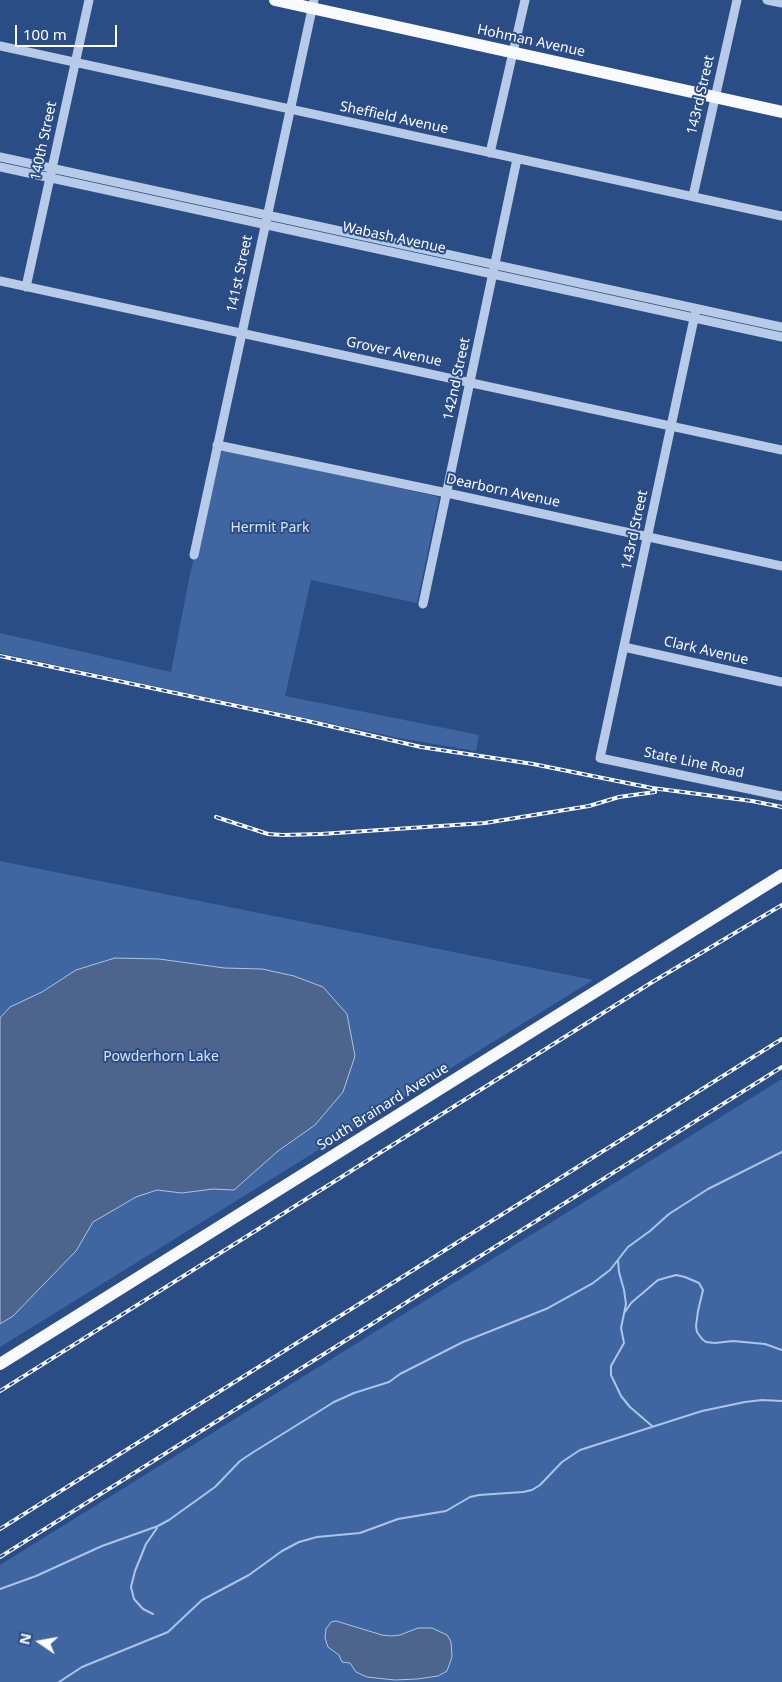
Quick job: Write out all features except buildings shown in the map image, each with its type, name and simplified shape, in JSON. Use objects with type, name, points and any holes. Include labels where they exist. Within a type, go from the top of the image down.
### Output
[{"type":"main road","name":"Hohman Avenue","points":[[274,0],[313,4],[513,52],[782,112]]},
{"type":"main road","name":"South Brainard Avenue","points":[[0,1364],[782,875]]},
{"type":"street","name":"140th Street","points":[[26,287],[88,0]]},
{"type":"street","points":[[490,152],[526,0]]},
{"type":"street","name":"143rd Street","points":[[693,196],[737,0]]},
{"type":"street","points":[[767,0],[782,3]]},
{"type":"street","name":"141st Street","points":[[194,555],[313,4]]},
{"type":"street","name":"Sheffield Avenue","points":[[0,46],[782,216]]},
{"type":"street","name":"Wabash Avenue","points":[[0,157],[51,173],[266,220],[493,274],[782,337]]},
{"type":"street","name":"142nd Street","points":[[423,604],[518,159]]},
{"type":"street","name":"Wabash Avenue","points":[[0,167],[51,173]]},
{"type":"street","name":"Wabash Avenue","points":[[266,220],[495,264],[782,327]]},
{"type":"street","name":"Grover Avenue","points":[[0,281],[782,450]]},
{"type":"street","name":"143rd Street","points":[[600,758],[696,308]]},
{"type":"street","name":"Dearborn Avenue","points":[[217,445],[446,492],[782,566]]},
{"type":"street","name":"Clark Avenue","points":[[624,646],[782,682]]},
{"type":"street","name":"State Line Road","points":[[600,758],[782,796]]},
{"type":"green space","name":"Hermit Park","points":[[225,450],[439,498],[417,603],[311,580],[285,696],[479,735],[476,751],[399,738],[0,653],[0,633],[171,672],[189,579],[220,453]]},
{"type":"green space","name":"Powderhorn Lake","points":[[0,861],[593,980],[0,1347]]},
{"type":"green space","points":[[782,1079],[782,1682],[0,1682],[0,1565]]},
{"type":"shaded area","name":"Powderhorn Lake","points":[[115,958],[159,959],[224,968],[262,969],[294,976],[323,987],[347,1014],[355,1056],[343,1092],[315,1125],[278,1151],[234,1190],[213,1189],[182,1193],[157,1190],[136,1197],[93,1222],[76,1251],[13,1316],[0,1324],[0,1018],[10,1007],[42,992],[76,970]]},
{"type":"shaded area","points":[[336,1621],[391,1636],[400,1635],[418,1628],[432,1628],[447,1635],[451,1642],[452,1657],[447,1671],[438,1676],[417,1679],[395,1680],[367,1677],[356,1672],[350,1663],[342,1662],[339,1655],[328,1647],[325,1638],[326,1629],[331,1622]]},
{"type":"waterway","points":[[0,1589],[36,1576],[102,1546],[158,1526],[169,1520],[215,1487],[240,1461],[334,1402],[354,1393],[389,1382],[400,1374],[463,1342],[546,1309],[593,1283],[610,1270],[628,1247],[669,1214],[708,1189],[782,1152]]},
{"type":"waterway","points":[[618,1260],[626,1304],[621,1328],[624,1343],[611,1366],[611,1375],[621,1396],[630,1407],[652,1426]]},
{"type":"waterway","points":[[625,1312],[631,1303],[658,1280],[676,1275],[685,1277],[699,1283],[703,1290],[696,1326],[697,1332],[702,1339],[706,1342],[715,1343],[733,1341],[765,1344],[782,1350]]},
{"type":"waterway","points":[[59,1682],[82,1667],[168,1632],[202,1600],[249,1575],[282,1551],[299,1542],[317,1537],[360,1533],[398,1519],[446,1511],[470,1497],[532,1490],[540,1485],[562,1462],[580,1450],[702,1411],[745,1402],[762,1400],[782,1401]]},
{"type":"waterway","points":[[153,1614],[143,1609],[134,1599],[131,1587],[146,1544],[157,1528]]},
{"type":"railway","points":[[0,656],[421,747],[533,764],[652,788],[752,801],[782,807]]},
{"type":"railway","points":[[216,817],[268,834],[321,834],[485,823],[589,806],[619,797],[655,792]]},
{"type":"railway","points":[[0,1391],[654,981],[782,905]]},
{"type":"railway","points":[[0,1529],[782,1039]]},
{"type":"railway","points":[[0,1557],[782,1067]]}]
